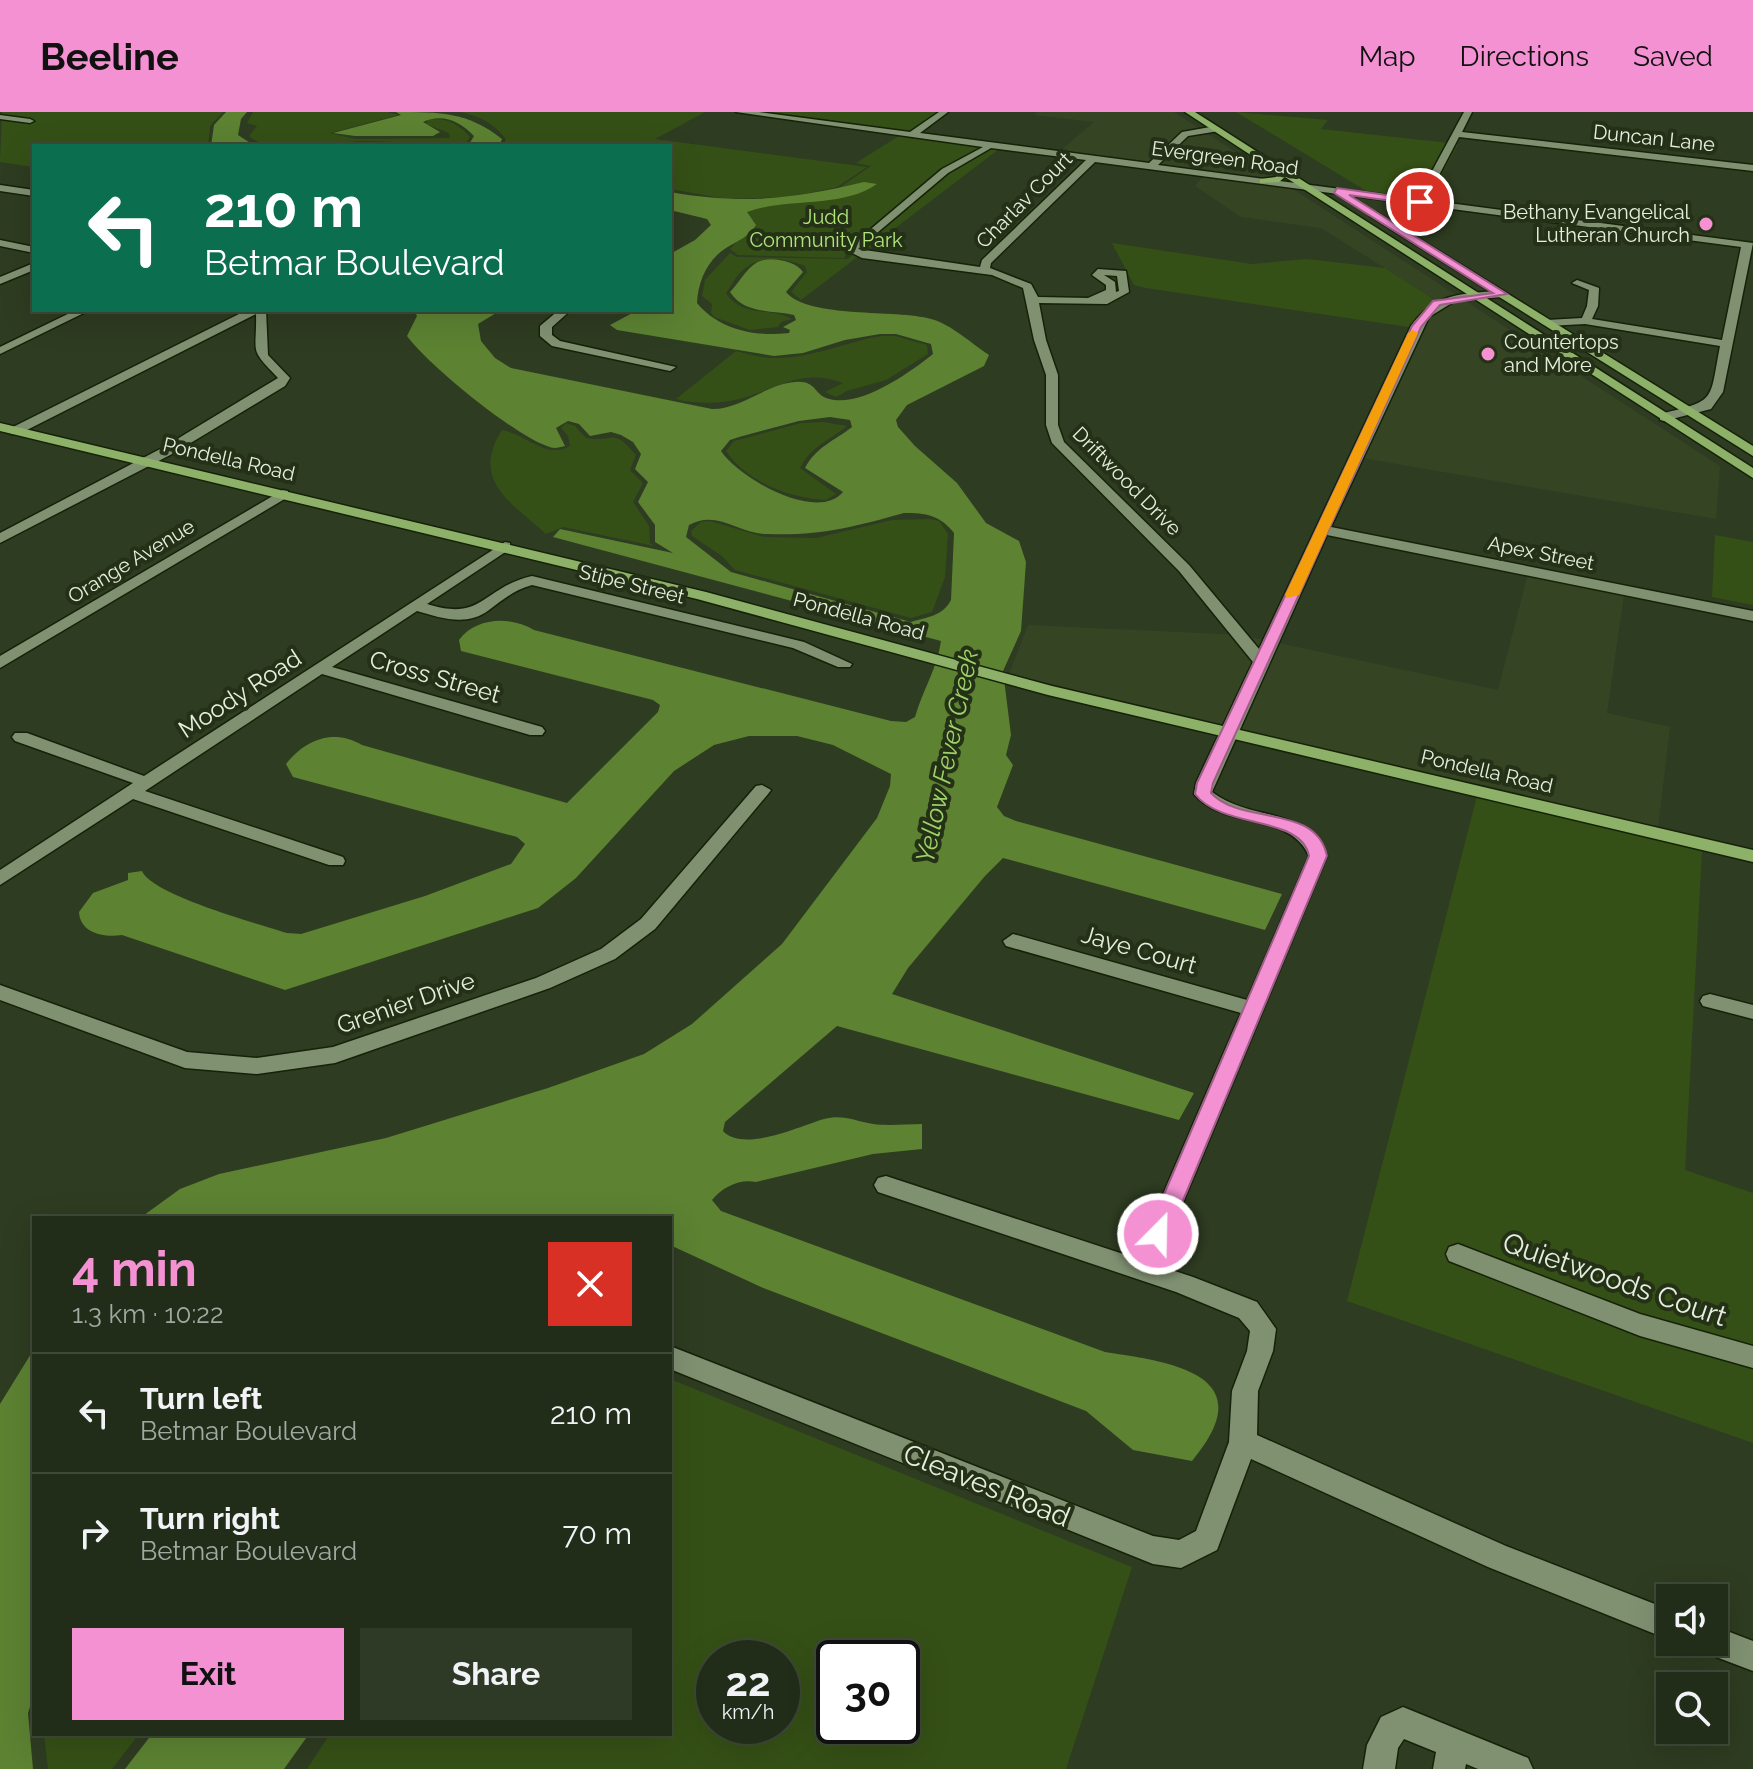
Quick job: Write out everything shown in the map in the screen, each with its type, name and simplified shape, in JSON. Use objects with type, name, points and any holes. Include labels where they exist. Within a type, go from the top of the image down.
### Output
[{"type":"main road","points":[[1189,112],[1753,474]]},
{"type":"main road","points":[[1263,181],[1279,179],[1283,172]]},
{"type":"main road","points":[[1311,175],[1357,204]]},
{"type":"main road","points":[[1368,210],[1753,452]]},
{"type":"main road","points":[[1391,241],[1415,240]]},
{"type":"main road","name":"Pondella Road","points":[[8,429],[701,595],[1048,690],[1753,856]]},
{"type":"street","name":"Evergreen Road","points":[[740,112],[1749,246]]},
{"type":"street","points":[[913,134],[944,112]]},
{"type":"street","points":[[1420,202],[1468,112]]},
{"type":"street","points":[[0,117],[30,121]]},
{"type":"street","points":[[1151,166],[1185,134],[1216,129]]},
{"type":"street","name":"Duncan Lane","points":[[1457,134],[1753,168]]},
{"type":"street","points":[[992,147],[946,170],[851,250],[854,253],[985,270],[1023,283],[1030,290],[1033,300],[1115,299],[1124,292],[1124,286],[1122,273],[1102,271],[1097,275],[1111,286],[1124,286]]},
{"type":"street","name":"Charlav Court","points":[[985,270],[986,262],[1094,158]]},
{"type":"street","points":[[0,188],[32,193]]},
{"type":"street","points":[[0,243],[32,250]]},
{"type":"street","points":[[1664,417],[1690,412],[1712,403],[1749,246]]},
{"type":"street","points":[[0,281],[32,267]]},
{"type":"street","points":[[1577,283],[1594,288],[1595,292],[1590,314],[1585,321]]},
{"type":"street","points":[[1090,301],[1106,296],[1111,286]]},
{"type":"street","points":[[1158,1234],[1318,856],[1316,844],[1305,833],[1289,825],[1228,811],[1212,804],[1203,794],[1205,783],[1385,390],[1425,313],[1437,303],[1502,294]]},
{"type":"street","name":"Driftwood Drive","points":[[1033,300],[1040,340],[1052,375],[1052,425],[1058,443],[1184,568],[1262,662]]},
{"type":"street","points":[[0,351],[81,312]]},
{"type":"street","points":[[8,429],[255,312]]},
{"type":"street","points":[[0,539],[146,462],[244,406],[284,378],[260,350],[259,312]]},
{"type":"street","points":[[564,312],[546,326],[546,336],[556,344],[670,367]]},
{"type":"street","points":[[1547,323],[1585,321],[1728,344]]},
{"type":"street","name":"Orange Avenue","points":[[0,663],[283,494]]},
{"type":"street","name":"Apex Street","points":[[1322,530],[1753,616]]},
{"type":"street","name":"Moody Road","points":[[0,879],[505,546]]},
{"type":"street","name":"Stipe Street","points":[[416,606],[465,617],[480,612],[517,584],[532,580],[798,645],[844,664]]},
{"type":"street","name":"Cross Street","points":[[321,669],[536,731]]},
{"type":"street","points":[[21,737],[140,788],[336,861]]},
{"type":"street","name":"Grenier Drive","points":[[0,992],[185,1060],[257,1066],[335,1055],[543,983],[608,954],[648,924],[762,790]]},
{"type":"street","name":"Jaye Court","points":[[1013,941],[1252,1009]]},
{"type":"street","points":[[1710,1001],[1753,1012]]},
{"type":"street","name":"Cleaves Road","points":[[672,1358],[1153,1550],[1181,1554],[1207,1540],[1243,1442],[1245,1391],[1260,1351],[1263,1329],[1248,1310],[1184,1284],[886,1185]]},
{"type":"street","name":"Quietwoods Court","points":[[1458,1254],[1560,1297],[1637,1324],[1753,1357]]},
{"type":"street","points":[[1243,1442],[1498,1557],[1656,1619]]},
{"type":"street","points":[[1728,1646],[1753,1656]]},
{"type":"street","points":[[1379,1769],[1383,1745],[1392,1728],[1403,1723],[1451,1756],[1517,1769]]},
{"type":"shaded area","points":[[1038,112],[1174,112],[1720,466],[1716,519],[1362,458],[1412,331],[1427,309],[1439,302],[1321,228],[1241,217],[1195,186],[1206,173],[1058,153],[1094,122],[1034,115]]},
{"type":"shaded area","points":[[1529,570],[1625,588],[1607,713],[1670,727],[1658,828],[1009,674],[1028,625],[1241,635],[1498,690]]},
{"type":"green space","points":[[2,112],[223,112],[210,126],[208,144],[32,144],[32,167],[0,162]]},
{"type":"green space","points":[[253,112],[387,112],[398,115],[330,133],[355,139],[450,138],[449,133],[426,124],[428,120],[435,119],[452,122],[470,137],[465,144],[365,141],[264,144],[249,136],[257,126],[247,123]]},
{"type":"green space","points":[[460,112],[705,112],[655,139],[867,167],[837,187],[789,197],[727,199],[672,189],[672,144],[504,144],[506,139],[480,118]]},
{"type":"green space","name":"Judd Community Park","points":[[744,112],[947,112],[918,133],[1003,146],[801,300],[791,292],[807,272],[805,266],[771,259],[747,267],[726,293],[740,306],[792,319],[781,322],[778,327],[750,330],[714,317],[712,304],[702,296],[705,280],[730,253],[737,257],[848,259],[914,195],[987,146],[937,173],[853,244],[844,258],[738,255],[730,249],[755,222],[746,215],[746,209],[823,199],[871,166],[856,163],[902,134]]},
{"type":"green space","points":[[1236,112],[1328,120],[1321,129],[1458,144],[1427,202],[1373,195]]},
{"type":"green space","points":[[1112,243],[1252,264],[1307,259],[1385,268],[1440,303],[1427,309],[1415,328],[1146,288],[1134,285]]},
{"type":"green space","points":[[881,336],[895,336],[927,345],[928,354],[886,380],[836,397],[825,392],[843,383],[814,377],[732,401],[699,403],[676,399],[736,351],[787,358]]},
{"type":"green space","points":[[823,422],[847,426],[815,449],[800,468],[836,494],[826,500],[784,492],[757,480],[726,451],[734,441],[801,423]]},
{"type":"green space","points":[[566,423],[575,426],[586,438],[617,438],[636,455],[630,470],[643,483],[633,502],[649,526],[650,543],[654,546],[563,527],[546,534],[499,489],[490,463],[502,430],[553,450],[570,446],[568,436],[561,428]]},
{"type":"green space","points":[[892,520],[939,521],[948,534],[945,577],[932,612],[911,618],[735,570],[722,556],[692,536],[691,531],[701,522],[710,521],[764,537],[816,538]]},
{"type":"green space","points":[[1715,535],[1753,542],[1753,605],[1712,597]]},
{"type":"green space","points":[[1477,796],[1702,850],[1685,1170],[1753,1193],[1753,1443],[1347,1301]]},
{"type":"green space","points":[[672,1380],[1132,1567],[1066,1769],[307,1769],[329,1736],[672,1736]]},
{"type":"green space","points":[[44,1736],[137,1736],[112,1769],[48,1769]]},
{"type":"water","points":[[226,112],[247,112],[241,119],[238,135],[252,144],[211,144],[214,125]]},
{"type":"water","points":[[396,112],[453,115],[477,123],[502,139],[500,144],[469,144],[474,136],[463,126],[437,118],[423,122],[440,132],[433,136],[333,133],[401,115]]},
{"type":"water","name":"Yellow Fever Creek","points":[[864,182],[877,184],[847,197],[747,212],[756,225],[746,236],[719,253],[709,265],[699,287],[697,303],[716,320],[739,330],[764,334],[789,333],[790,330],[783,327],[796,320],[794,315],[750,308],[730,292],[756,263],[767,259],[781,260],[803,272],[786,292],[797,301],[833,310],[931,319],[954,330],[989,355],[984,366],[907,405],[896,420],[898,427],[915,446],[957,483],[986,523],[1019,541],[1026,562],[1021,631],[1003,671],[1011,735],[1006,755],[1013,765],[997,807],[1004,816],[1016,821],[1282,894],[1265,930],[1003,858],[908,968],[892,994],[1194,1093],[1179,1120],[837,1026],[725,1122],[723,1131],[732,1137],[758,1139],[837,1117],[879,1125],[922,1124],[922,1149],[873,1154],[756,1182],[738,1183],[721,1191],[712,1200],[721,1211],[1105,1352],[1157,1361],[1201,1378],[1214,1391],[1218,1409],[1212,1432],[1192,1461],[1133,1450],[1086,1411],[761,1287],[672,1246],[672,1216],[143,1216],[180,1189],[219,1174],[386,1138],[548,1088],[644,1054],[692,1024],[782,944],[877,818],[890,786],[891,774],[833,745],[797,736],[749,736],[714,745],[674,771],[576,878],[538,908],[285,990],[122,935],[108,936],[94,932],[84,925],[79,912],[93,893],[128,880],[128,873],[142,871],[165,890],[185,899],[287,933],[301,934],[425,896],[511,864],[525,844],[517,837],[293,777],[286,764],[311,743],[341,737],[567,803],[658,712],[660,705],[653,700],[461,651],[459,640],[466,632],[484,623],[515,622],[534,630],[891,721],[906,722],[915,717],[941,641],[553,537],[560,529],[673,553],[655,542],[655,525],[638,502],[648,482],[635,469],[641,454],[633,442],[611,432],[590,436],[579,424],[568,421],[556,428],[565,446],[551,448],[514,428],[472,397],[407,336],[417,316],[415,312],[498,312],[478,324],[481,341],[495,358],[511,368],[712,409],[734,405],[774,387],[795,382],[807,383],[826,398],[853,399],[882,388],[933,354],[931,344],[896,334],[845,340],[803,353],[774,356],[617,330],[610,325],[634,312],[672,312],[672,253],[695,240],[711,225],[707,219],[672,210],[672,192],[744,199],[790,196]],"holes":[[[830,417],[850,420],[852,427],[820,449],[805,468],[843,492],[831,500],[798,500],[779,493],[744,473],[721,451],[730,440],[799,421]],[[904,513],[932,516],[954,533],[951,600],[939,613],[911,622],[731,572],[686,537],[689,525],[709,520],[757,533],[803,534],[836,530]]]},
{"type":"water","points":[[32,1352],[32,1700],[28,1713],[33,1769],[0,1769],[0,1404]]},
{"type":"water","points":[[150,1736],[308,1736],[284,1769],[125,1769]]},
{"type":"slow traffic","points":[[1292,595],[1413,333]]},
{"type":"place","name":"Bethany Evangelical Lutheran Church","points":[[1706,224]]},
{"type":"place","name":"Countertops and More","points":[[1488,354]]},
{"type":"route","points":[[1158,1234],[1318,856],[1316,844],[1305,833],[1289,825],[1228,811],[1212,804],[1203,794],[1205,783],[1417,326],[1431,306],[1437,303],[1502,294],[1337,191],[1420,202]]}]
